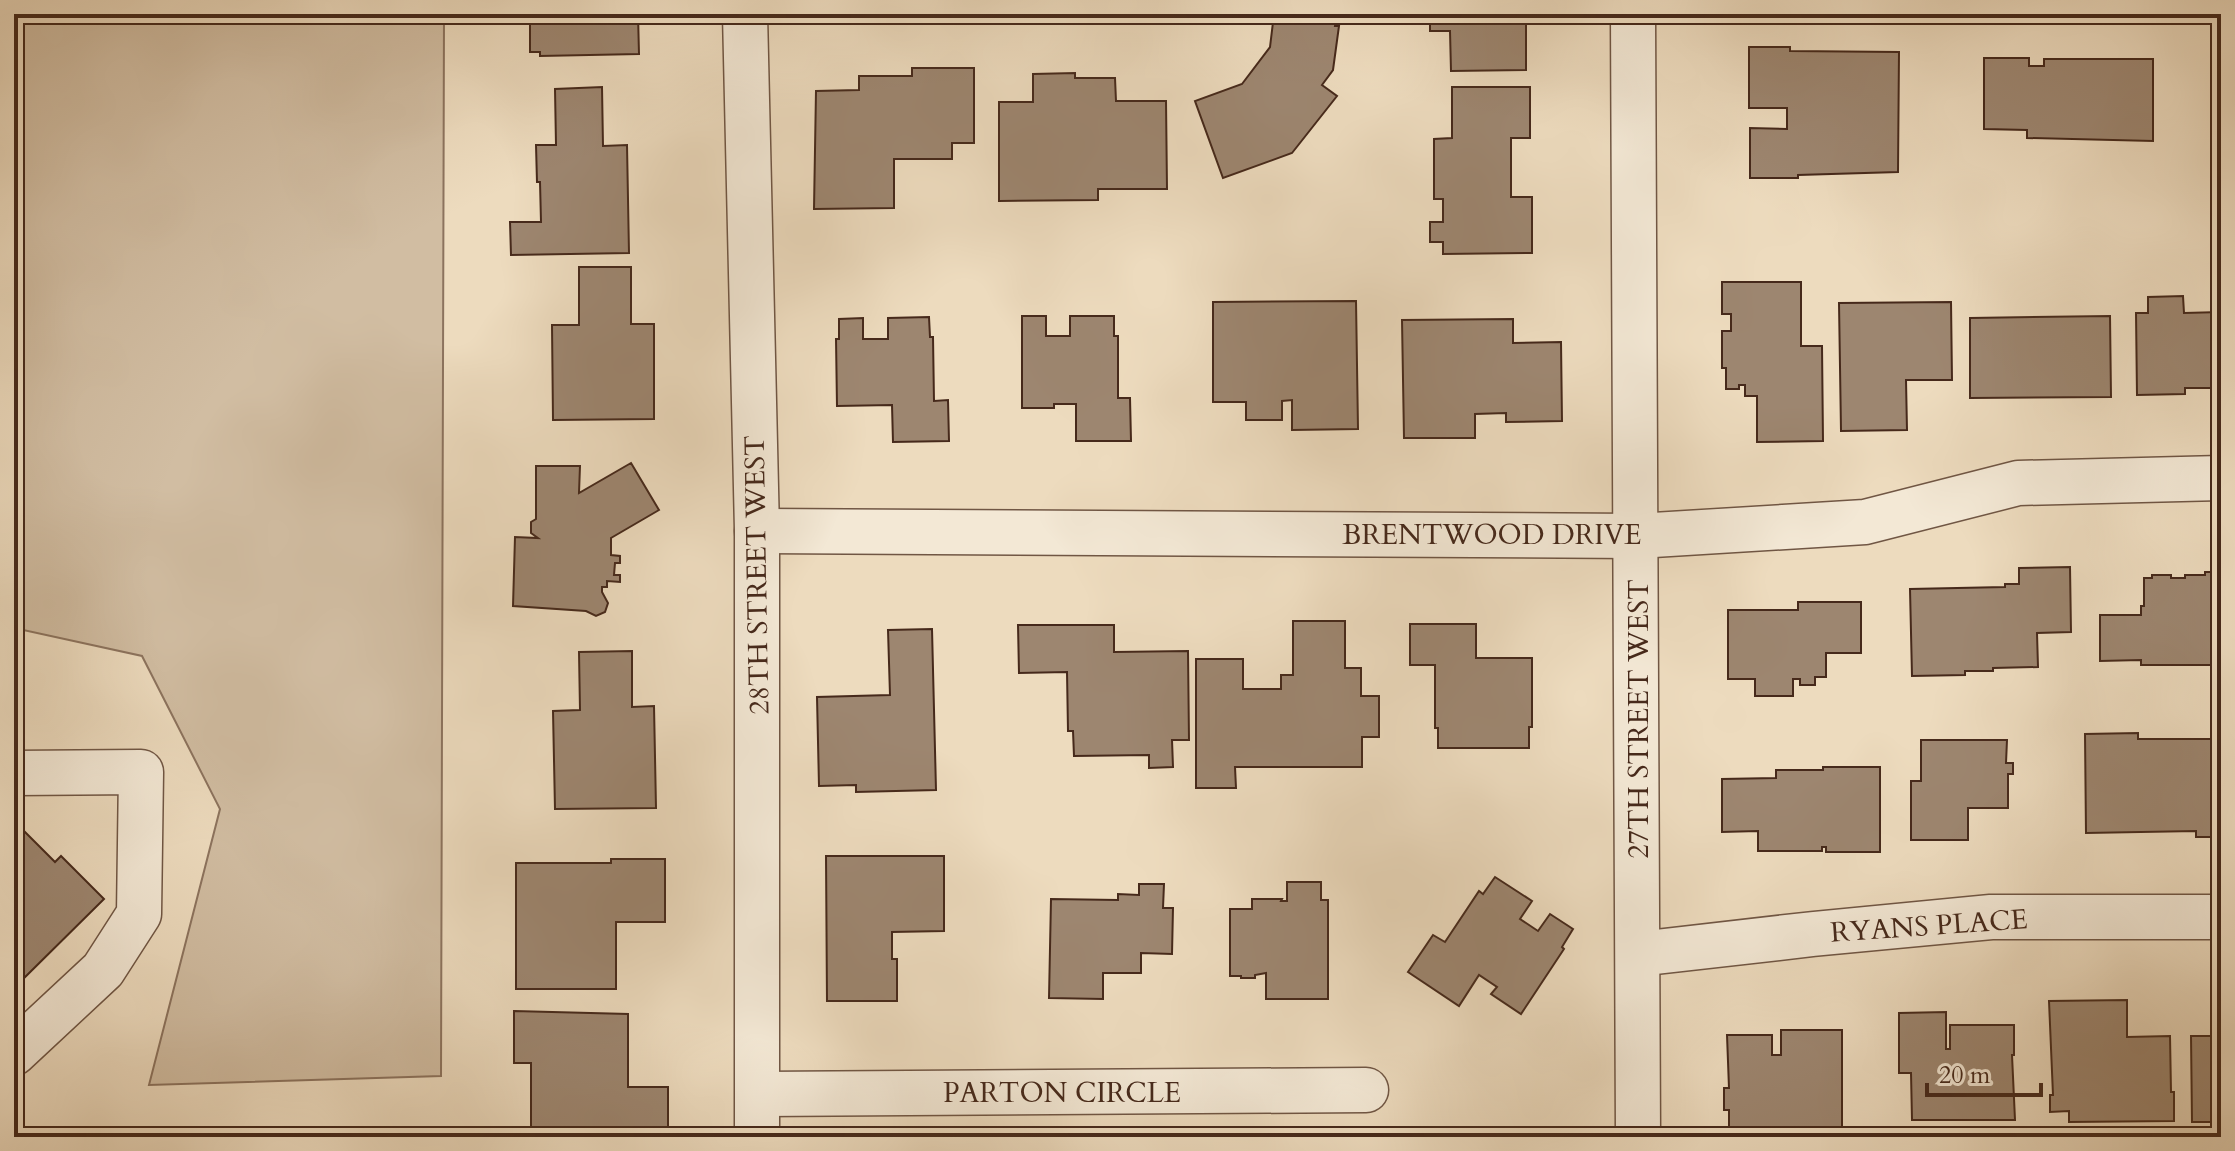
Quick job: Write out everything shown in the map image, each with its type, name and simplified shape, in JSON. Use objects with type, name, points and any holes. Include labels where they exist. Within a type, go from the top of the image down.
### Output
[{"type":"street","name":"28TH STREET WEST","points":[[745,14],[757,531],[757,1137]]},
{"type":"street","name":"27TH STREET WEST","points":[[1633,14],[1638,1137]]},
{"type":"street","name":"BRENTWOOD DRIVE","points":[[757,531],[1637,536],[1865,522],[2018,483],[2221,478]]},
{"type":"street","points":[[14,773],[141,772],[139,914],[103,970],[14,1053]]},
{"type":"street","name":"RYANS PLACE","points":[[1638,954],[1991,917],[2221,917]]},
{"type":"street","name":"PARTON CIRCLE","points":[[758,1094],[1366,1090]]},
{"type":"shaded area","points":[[14,14],[444,14],[441,1076],[149,1085],[220,809],[142,656],[14,628]]},
{"type":"building","points":[[530,14],[638,14],[639,54],[540,56],[540,52],[530,52]]},
{"type":"building","points":[[1274,14],[1337,14],[1335,26],[1339,26],[1333,70],[1322,85],[1337,96],[1292,153],[1223,178],[1195,101],[1242,84],[1270,47]]},
{"type":"building","points":[[1430,14],[1526,14],[1526,70],[1451,71],[1450,31],[1430,31]]},
{"type":"building","points":[[1749,47],[1790,47],[1790,51],[1899,52],[1898,172],[1750,178],[1750,128],[1787,129],[1787,108],[1749,108]]},
{"type":"building","points":[[1984,58],[2029,58],[2029,66],[2044,66],[2044,59],[2153,59],[2153,141],[2027,138],[2027,130],[1984,129]]},
{"type":"building","points":[[912,68],[974,68],[974,143],[952,143],[952,159],[894,159],[894,208],[814,209],[816,91],[859,90],[859,76],[912,76]]},
{"type":"building","points":[[1075,73],[1075,78],[1115,78],[1116,101],[1166,101],[1167,189],[1098,189],[1098,200],[999,201],[999,102],[1033,102],[1033,74]]},
{"type":"building","points":[[602,87],[603,146],[627,145],[629,253],[511,255],[510,222],[541,222],[536,145],[556,145],[555,89]]},
{"type":"building","points":[[1452,87],[1530,87],[1530,138],[1511,138],[1511,197],[1532,197],[1532,253],[1443,254],[1443,242],[1430,242],[1430,222],[1443,222],[1443,199],[1434,199],[1434,139],[1452,138]]},
{"type":"building","points":[[579,267],[631,267],[631,324],[654,324],[654,419],[553,420],[552,325],[579,325]]},
{"type":"building","points":[[1722,282],[1801,282],[1801,346],[1822,346],[1823,441],[1757,442],[1757,396],[1745,396],[1745,385],[1739,385],[1739,389],[1726,389],[1726,368],[1722,368],[1722,331],[1731,331],[1731,314],[1722,314]]},
{"type":"building","points":[[2183,296],[2184,313],[2221,312],[2221,388],[2185,388],[2185,394],[2137,395],[2136,313],[2148,313],[2148,297]]},
{"type":"building","points":[[1356,301],[1358,429],[1292,430],[1292,400],[1282,401],[1282,420],[1246,420],[1246,402],[1213,402],[1213,302]]},
{"type":"building","points":[[1951,302],[1952,380],[1906,380],[1907,430],[1841,431],[1839,303]]},
{"type":"building","points":[[1022,316],[1046,316],[1046,336],[1070,336],[1070,316],[1114,316],[1114,336],[1118,336],[1118,398],[1130,398],[1131,441],[1076,441],[1076,404],[1022,408]]},
{"type":"building","points":[[2110,316],[2111,397],[1970,398],[1970,318]]},
{"type":"building","points":[[929,317],[930,337],[933,337],[934,401],[948,400],[949,441],[893,442],[892,405],[837,406],[836,339],[839,339],[839,319],[863,318],[863,339],[888,339],[888,318]]},
{"type":"building","points":[[1513,319],[1513,343],[1561,342],[1562,421],[1506,422],[1506,413],[1475,414],[1475,438],[1404,438],[1402,320]]},
{"type":"building","points":[[631,463],[659,510],[611,538],[611,555],[620,556],[620,563],[615,563],[614,575],[620,575],[620,582],[607,581],[607,587],[602,587],[608,603],[605,612],[596,616],[586,611],[513,606],[515,537],[538,538],[531,533],[531,522],[536,519],[536,466],[580,466],[579,493]]},
{"type":"building","points":[[2070,567],[2071,632],[2037,633],[2038,667],[1965,671],[1965,675],[1912,676],[1910,589],[2005,587],[2005,584],[2019,584],[2019,568]]},
{"type":"building","points":[[2205,572],[2221,572],[2221,646],[2213,646],[2213,665],[2141,665],[2141,660],[2100,661],[2100,615],[2141,615],[2144,578],[2171,575],[2171,578],[2185,578],[2185,575],[2205,575]]},
{"type":"building","points":[[1798,602],[1861,602],[1861,653],[1826,653],[1826,677],[1815,677],[1815,685],[1800,685],[1800,679],[1793,679],[1793,696],[1755,696],[1755,679],[1728,679],[1728,610],[1798,610]]},
{"type":"building","points":[[1293,621],[1345,621],[1345,668],[1361,668],[1361,696],[1379,696],[1379,737],[1362,737],[1362,767],[1235,767],[1236,788],[1196,788],[1196,659],[1243,659],[1243,689],[1281,689],[1281,675],[1293,675]]},
{"type":"building","points":[[1410,624],[1476,624],[1476,658],[1532,658],[1529,748],[1438,748],[1435,665],[1410,665]]},
{"type":"building","points":[[1018,625],[1114,625],[1114,652],[1188,651],[1189,740],[1172,740],[1173,767],[1149,768],[1149,755],[1074,756],[1073,731],[1068,731],[1067,672],[1019,673]]},
{"type":"building","points":[[932,629],[936,790],[856,792],[856,785],[819,786],[817,697],[890,695],[888,630]]},
{"type":"building","points":[[632,651],[632,707],[654,706],[656,808],[555,809],[553,711],[580,710],[579,652]]},
{"type":"building","points":[[2138,733],[2138,739],[2214,739],[2214,753],[2221,753],[2221,837],[2196,837],[2196,831],[2086,833],[2085,734]]},
{"type":"building","points":[[1921,740],[2007,740],[2006,763],[2013,763],[2013,774],[2008,774],[2008,808],[1968,808],[1968,840],[1911,840],[1911,781],[1921,781]]},
{"type":"building","points":[[1823,767],[1880,767],[1880,852],[1826,852],[1826,847],[1822,847],[1822,851],[1758,851],[1758,831],[1722,832],[1722,779],[1776,778],[1776,770],[1823,770]]},
{"type":"building","points":[[15,822],[55,862],[61,856],[104,899],[14,988]]},
{"type":"building","points":[[826,856],[944,856],[944,931],[892,932],[892,959],[897,959],[897,1001],[827,1001]]},
{"type":"building","points":[[611,859],[665,859],[665,922],[616,922],[616,989],[516,989],[516,863],[611,863]]},
{"type":"building","points":[[1495,877],[1532,901],[1520,919],[1538,931],[1550,914],[1573,929],[1562,947],[1564,949],[1521,1014],[1491,994],[1497,987],[1479,975],[1459,1006],[1408,972],[1433,935],[1445,942],[1479,891],[1483,894]]},
{"type":"building","points":[[1287,882],[1321,882],[1321,900],[1328,900],[1328,999],[1266,999],[1266,973],[1255,975],[1255,978],[1230,976],[1230,909],[1252,909],[1252,899],[1287,901]]},
{"type":"building","points":[[1139,884],[1164,884],[1163,908],[1173,908],[1172,954],[1141,953],[1141,973],[1103,973],[1103,999],[1049,998],[1051,899],[1118,900],[1118,894],[1139,895]]},
{"type":"building","points":[[2127,1000],[2127,1037],[2170,1036],[2174,1121],[2069,1122],[2069,1111],[2050,1112],[2050,1095],[2053,1095],[2049,1001]]},
{"type":"building","points":[[514,1011],[628,1014],[628,1087],[668,1087],[668,1137],[531,1136],[531,1063],[514,1063]]},
{"type":"building","points":[[1946,1012],[1946,1049],[1950,1049],[1950,1025],[2014,1025],[2015,1120],[1912,1120],[1911,1073],[1899,1073],[1899,1013]]},
{"type":"building","points":[[1781,1030],[1842,1030],[1842,1130],[1769,1130],[1769,1137],[1732,1137],[1729,1134],[1729,1110],[1724,1110],[1724,1088],[1729,1088],[1727,1035],[1772,1035],[1772,1055],[1781,1055]]},
{"type":"building","points":[[2191,1036],[2221,1036],[2221,1122],[2192,1122]]}]
